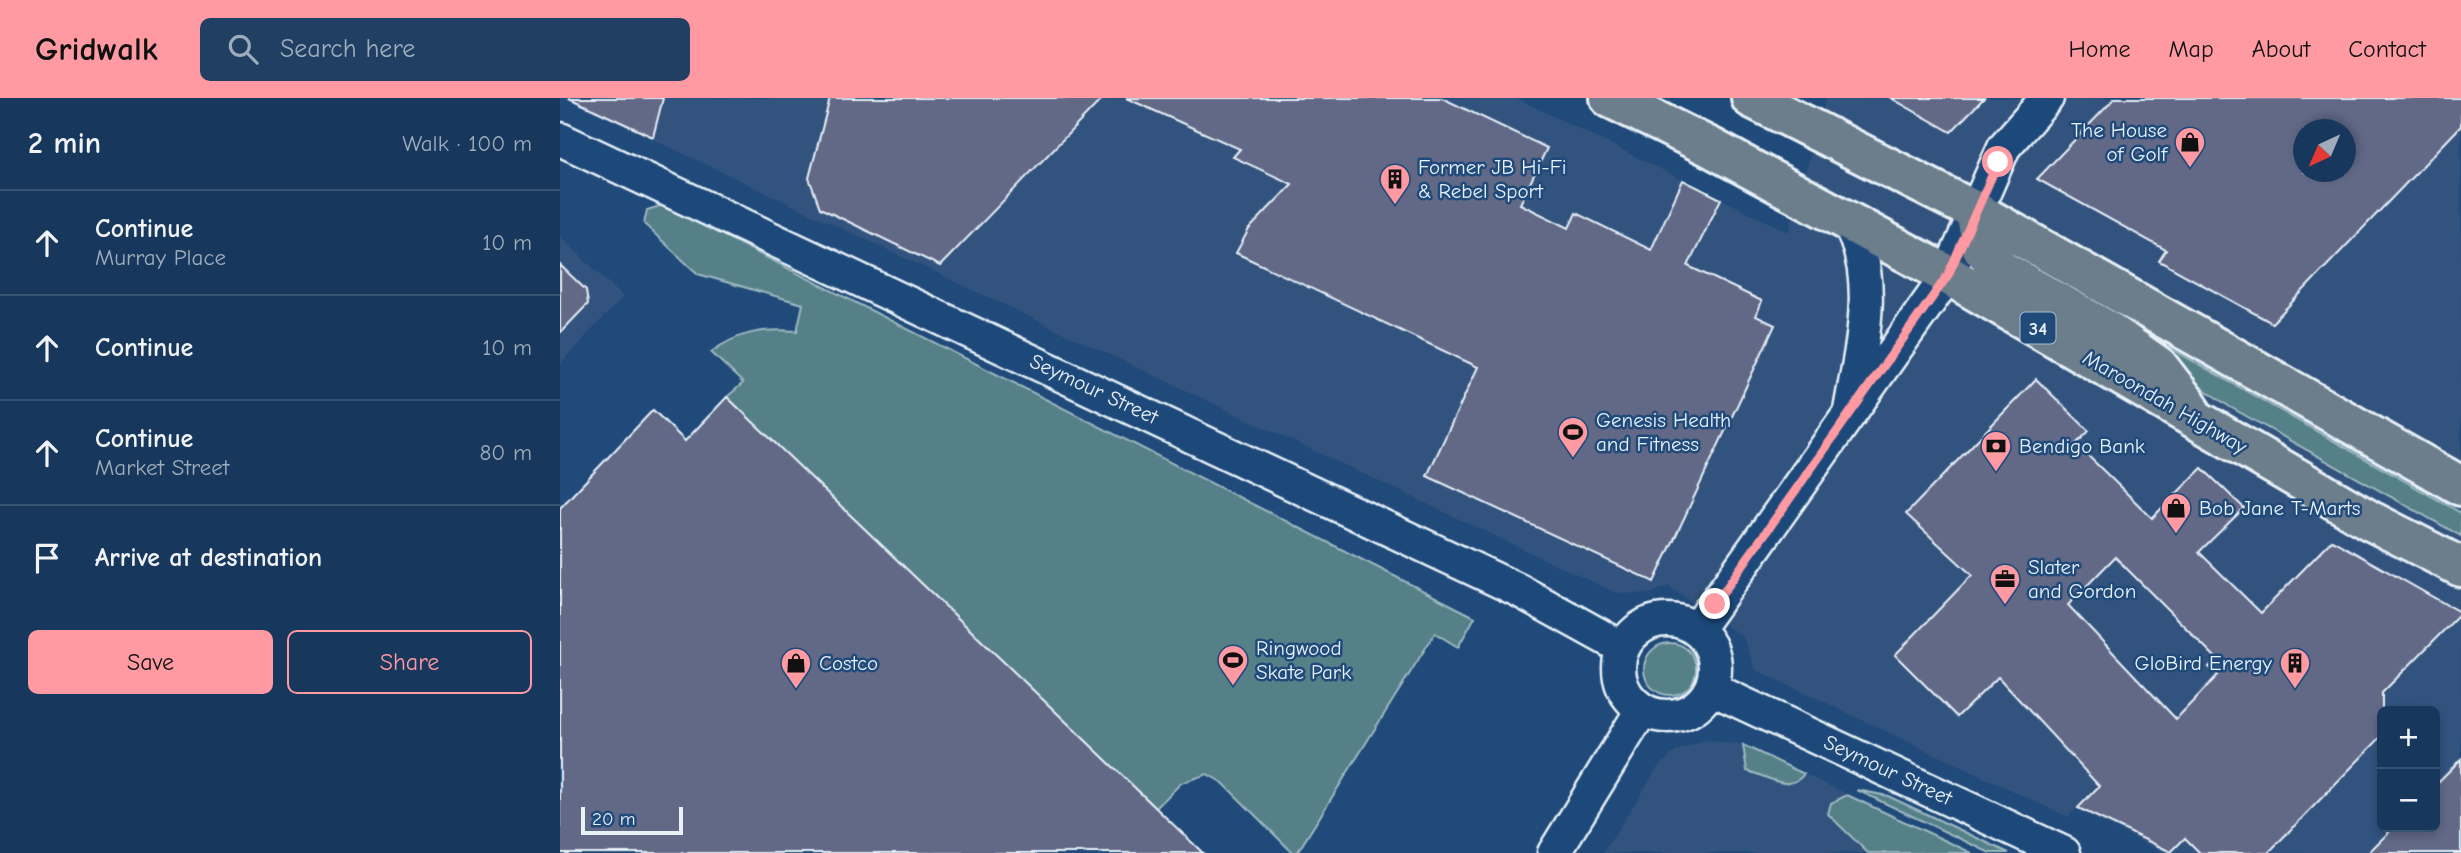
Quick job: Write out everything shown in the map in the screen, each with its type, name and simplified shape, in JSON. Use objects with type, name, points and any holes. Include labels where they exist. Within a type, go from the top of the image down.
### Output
[{"type":"highway","name":"Maroondah Highway","points":[[1610,98],[1710,147],[1948,275],[2369,520],[2461,567]]},
{"type":"highway","points":[[1751,98],[1975,211],[2461,486]]},
{"type":"highway","points":[[1975,211],[1982,248],[2001,270],[2107,330],[2158,366],[2201,422]]},
{"type":"street","points":[[1697,629],[1948,275],[2004,147],[2047,98]]},
{"type":"street","name":"Seymour Street","points":[[560,139],[1518,590],[1623,648]]},
{"type":"street","points":[[1848,223],[1858,240],[1865,298],[1863,331],[1848,419]]},
{"type":"street","points":[[1656,621],[1684,622],[1697,629],[1713,650],[1716,676],[1712,689],[1702,703],[1688,712],[1672,717],[1642,710],[1623,688],[1619,675],[1623,648],[1631,635],[1656,621]]},
{"type":"street","name":"Seymour Street","points":[[1712,689],[2064,853]]},
{"type":"street","points":[[1554,853],[1642,710]]},
{"type":"shaded area","points":[[565,98],[1516,98],[1789,232],[1826,98],[2461,98],[2461,853],[2164,853],[2076,809],[2068,817],[1756,670],[1743,637],[1668,586],[1650,594],[1616,593]]},
{"type":"shaded area","points":[[560,236],[623,297],[560,364]]},
{"type":"shaded area","points":[[1705,740],[1743,745],[1972,853],[1603,853],[1658,767],[1675,752]]},
{"type":"green space","points":[[663,205],[1475,617],[1458,647],[1435,633],[1297,853],[1293,853],[1223,783],[1207,774],[1181,783],[1156,808],[727,397],[743,383],[711,352],[731,340],[752,333],[797,331],[803,304],[698,274],[644,224],[647,210]]},
{"type":"green space","points":[[2133,327],[2461,513],[2461,536],[2230,407],[2128,337]]},
{"type":"green space","points":[[1670,643],[1689,650],[1696,669],[1689,688],[1670,695],[1651,688],[1644,669],[1651,650]]},
{"type":"green space","points":[[1743,745],[1804,774],[1798,780],[1784,783],[1747,771]]},
{"type":"green space","points":[[1857,790],[1888,796],[2009,853],[1990,853]]},
{"type":"green space","points":[[1847,795],[1972,853],[1868,853],[1828,814],[1831,803]]},
{"type":"building","points":[[569,98],[663,98],[653,137]]},
{"type":"building","points":[[830,98],[1103,98],[940,266],[820,208],[809,178]]},
{"type":"building","points":[[1126,98],[1442,98],[1547,148],[1520,204],[1569,228],[1576,213],[1651,250],[1683,180],[1721,199],[1688,266],[1762,301],[1756,316],[1775,325],[1654,582],[1427,476],[1478,367],[1236,253],[1249,229],[1292,184],[1233,157],[1240,149]]},
{"type":"building","points":[[1891,98],[1984,98],[1951,132]]},
{"type":"building","points":[[2115,98],[2461,98],[2461,126],[2272,323],[2159,261],[2166,250],[2037,179]]},
{"type":"building","points":[[560,265],[586,290],[588,304],[560,333]]},
{"type":"building","points":[[2036,379],[2089,431],[2076,444],[2152,518],[2202,468],[2244,508],[2199,552],[2261,613],[2332,540],[2461,613],[2382,693],[2382,706],[2377,706],[2377,741],[2268,853],[2200,853],[2185,838],[2171,852],[2078,808],[2099,786],[1998,677],[1957,717],[1895,655],[1972,575],[1906,514]],"holes":[[[2115,557],[2217,659],[2209,667],[2218,675],[2176,719],[2068,605]]]},
{"type":"building","name":"Costco","points":[[727,397],[1203,853],[560,853],[560,508],[653,410],[685,441]]},
{"type":"building","points":[[2461,759],[2461,853],[2368,853],[2389,832],[2440,832],[2440,780]]},
{"type":"place","name":"The House of Golf","points":[[2190,169]]},
{"type":"place","name":"Former JB Hi-Fi & Rebel Sport","points":[[1395,206]]},
{"type":"place","name":"Genesis Health and Fitness","points":[[1573,459]]},
{"type":"place","name":"Bendigo Bank","points":[[1996,473]]},
{"type":"place","name":"Bob Jane T-Marts","points":[[2176,535]]},
{"type":"place","name":"Slater and Gordon","points":[[2005,606]]},
{"type":"place","name":"Ringwood Skate Park","points":[[1233,687]]},
{"type":"place","name":"Costco","points":[[796,690]]},
{"type":"place","name":"GloBird Energy","points":[[2295,690]]},
{"type":"route","points":[[1715,604],[1948,275],[1998,162]]}]
